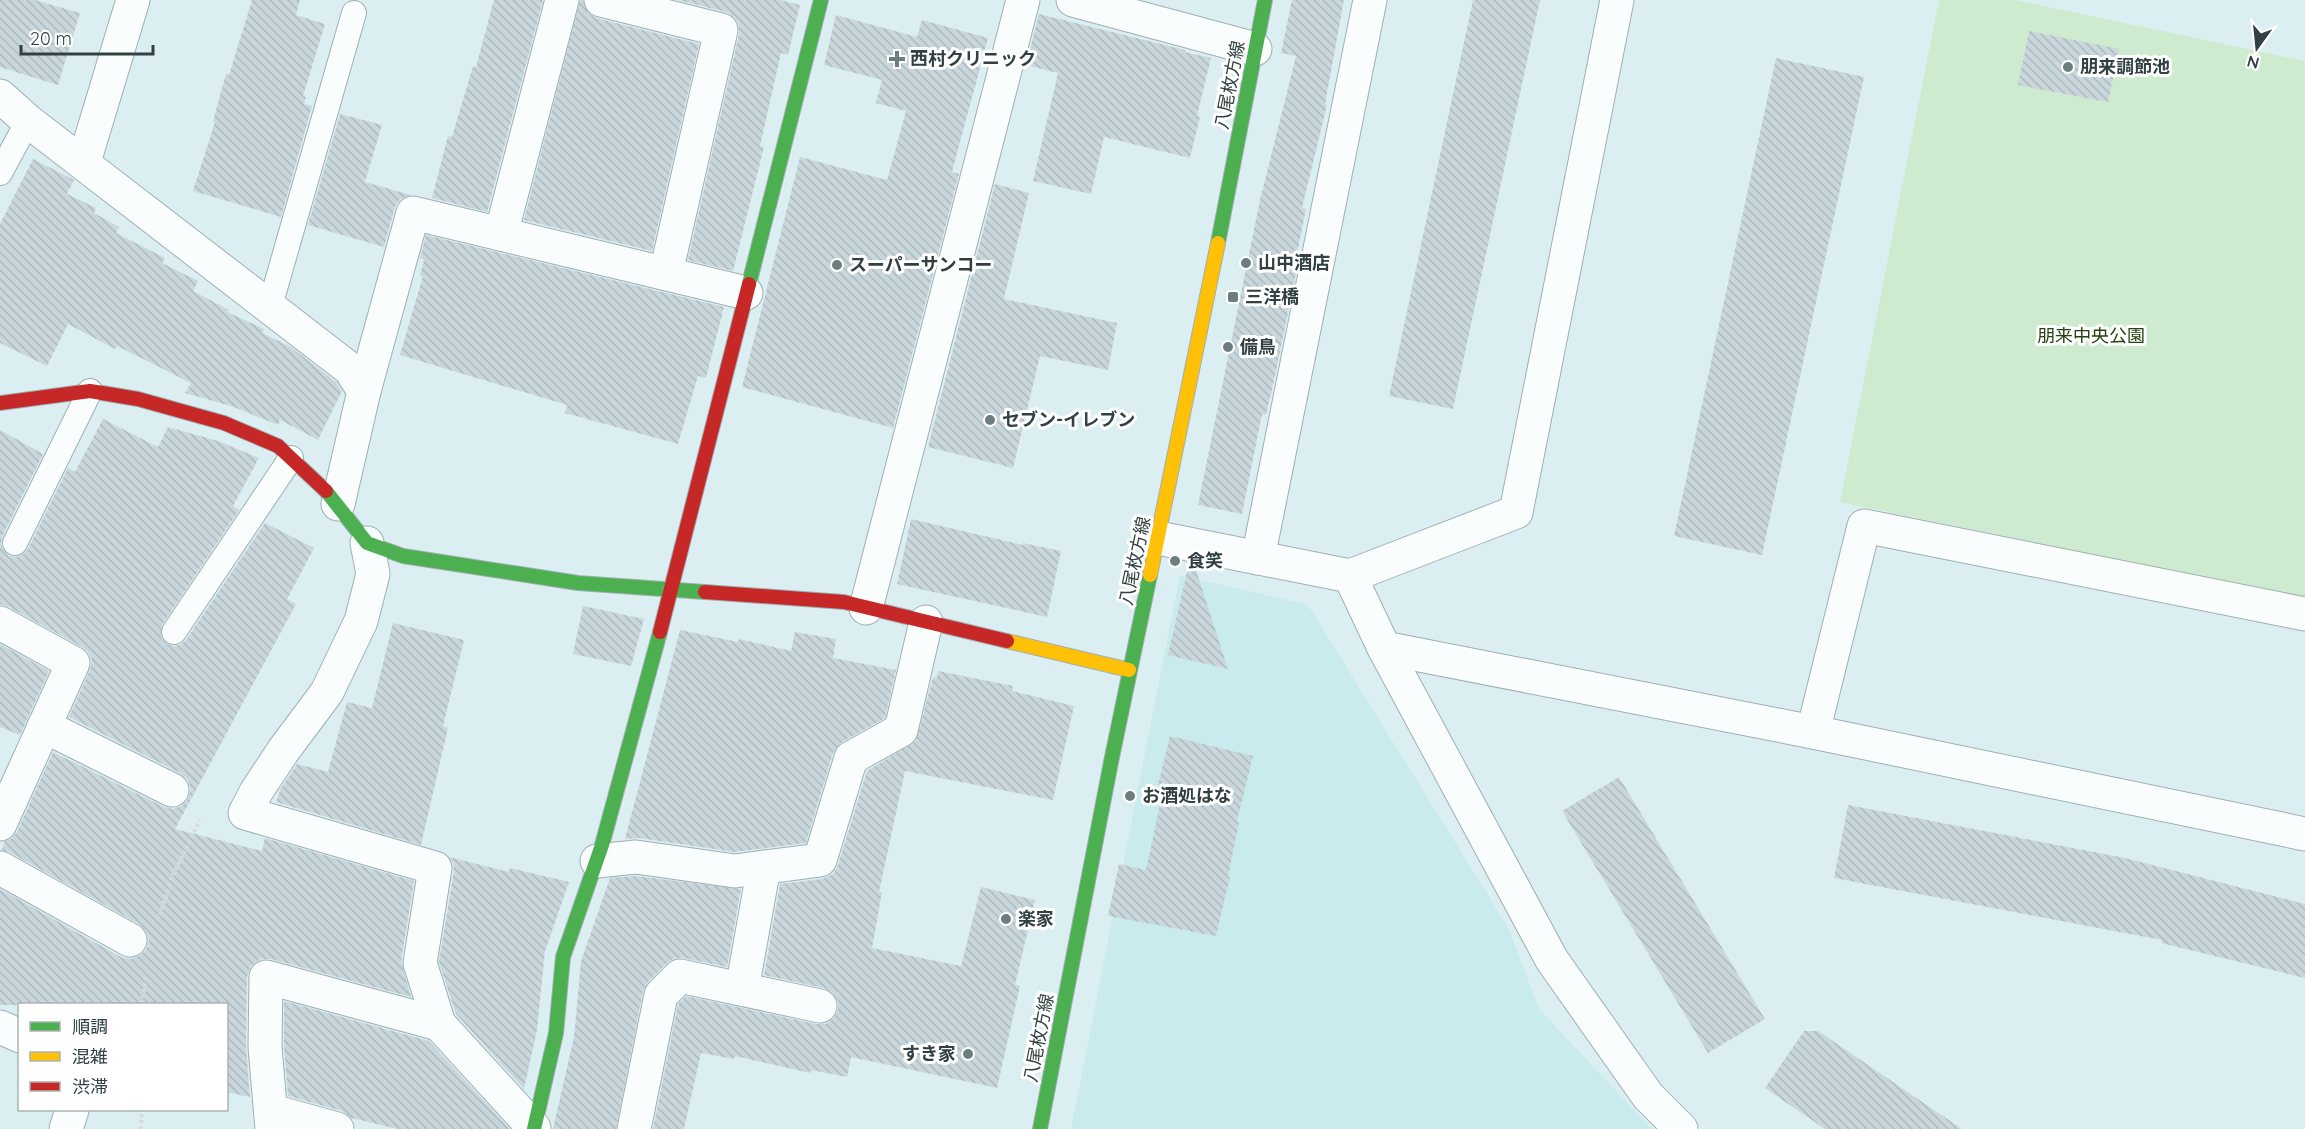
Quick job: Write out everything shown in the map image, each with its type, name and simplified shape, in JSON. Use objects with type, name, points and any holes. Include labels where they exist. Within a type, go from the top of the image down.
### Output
[{"type":"street","points":[[84,162],[133,0]]},
{"type":"street","points":[[501,234],[562,0]]},
{"type":"street","points":[[601,0],[721,30],[666,273]]},
{"type":"street","points":[[534,1128],[556,1033],[563,957],[597,861],[671,590],[821,0]]},
{"type":"street","points":[[866,608],[1023,0]]},
{"type":"street","points":[[1073,0],[1255,49]]},
{"type":"street","name":"八尾枚方線","points":[[1040,1129],[1129,670],[1158,538],[1265,0]]},
{"type":"street","points":[[1258,558],[1370,0]]},
{"type":"street","points":[[1158,538],[1350,576],[1516,512],[1617,0]]},
{"type":"street","points":[[0,96],[28,121],[350,369],[364,391]]},
{"type":"street","points":[[338,504],[364,391],[413,213],[746,293]]},
{"type":"street","points":[[0,403],[90,391],[138,399],[224,423],[278,446],[338,504],[367,543],[373,574],[362,621],[327,692],[256,792],[245,813],[435,868],[420,963],[439,1024],[534,1128]]},
{"type":"street","points":[[1813,732],[1864,526],[2305,614]]},
{"type":"street","points":[[367,543],[403,556],[578,583],[844,602],[1129,670]]},
{"type":"street","points":[[1350,576],[1384,648],[1552,960],[1648,1096],[1681,1129]]},
{"type":"street","points":[[597,861],[636,857],[735,871],[820,860],[851,758],[902,730],[926,622]]},
{"type":"street","points":[[0,623],[73,663],[0,824]]},
{"type":"street","points":[[1384,648],[1813,732],[2305,834]]},
{"type":"street","points":[[44,726],[172,790]]},
{"type":"street","points":[[742,989],[764,867]]},
{"type":"street","points":[[0,868],[130,940]]},
{"type":"street","points":[[634,1129],[661,995],[680,976],[820,1006]]},
{"type":"street","points":[[337,1129],[272,1120],[265,1047],[266,977],[439,1024]]},
{"type":"street","points":[[0,1027],[18,1035]]},
{"type":"street","points":[[66,1129],[72,1111]]},
{"type":"lane","points":[[270,306],[354,13]]},
{"type":"lane","points":[[0,173],[28,121]]},
{"type":"lane","points":[[15,543],[90,391]]},
{"type":"lane","points":[[174,632],[291,458]]},
{"type":"path","points":[[141,1129],[142,1111]]},
{"type":"shaded area","points":[[1180,575],[1308,605],[1509,929],[1539,1009],[1652,1129],[1071,1129]]},
{"type":"green space","name":"朋来中央公園","points":[[1939,0],[2015,0],[2305,61],[2305,598],[1840,502]]},
{"type":"building","points":[[0,0],[35,0],[80,13],[58,85],[0,67]]},
{"type":"building","points":[[252,0],[300,0],[296,15],[325,24],[303,96],[306,97],[304,104],[312,106],[281,217],[193,191],[215,122],[213,121],[226,74],[229,75]]},
{"type":"building","points":[[494,0],[543,0],[487,212],[432,198],[448,136],[452,137],[473,66],[476,67]]},
{"type":"building","points":[[580,0],[583,0],[588,13],[596,18],[699,44],[652,251],[524,220]]},
{"type":"building","points":[[678,0],[780,0],[800,5],[788,55],[781,53],[760,146],[764,147],[733,271],[688,260],[739,34],[739,25],[734,17],[726,12]]},
{"type":"building","points":[[1292,0],[1344,0],[1325,104],[1327,105],[1302,208],[1306,209],[1296,259],[1299,259],[1266,415],[1262,414],[1242,514],[1198,505],[1260,200],[1296,56],[1281,53]]},
{"type":"building","points":[[1473,0],[1540,0],[1453,409],[1389,396]]},
{"type":"building","points":[[1039,14],[1211,58],[1190,158],[1104,137],[1091,194],[1033,181],[1058,73],[1026,65]]},
{"type":"building","points":[[836,15],[917,37],[922,20],[988,38],[952,172],[959,174],[893,428],[742,387],[800,157],[887,180],[906,111],[876,103],[882,80],[824,65]]},
{"type":"building","name":"朋来調節池","points":[[2029,31],[2119,49],[2108,102],[2018,85]]},
{"type":"building","points":[[1776,58],[1864,77],[1762,555],[1674,536]]},
{"type":"building","points":[[340,114],[382,125],[365,182],[411,195],[400,199],[395,207],[384,247],[308,225]]},
{"type":"building","points":[[33,159],[74,180],[67,194],[96,208],[94,213],[119,227],[116,233],[165,258],[162,263],[198,281],[193,291],[229,310],[227,312],[264,329],[262,333],[291,347],[336,382],[342,391],[318,440],[280,420],[278,425],[231,406],[185,393],[191,383],[117,346],[115,349],[68,324],[47,366],[0,343],[0,224]]},
{"type":"building","points":[[995,184],[1029,193],[1004,299],[1117,323],[1108,370],[1040,356],[1013,468],[928,447]]},
{"type":"building","points":[[426,235],[724,307],[706,378],[698,376],[678,444],[565,413],[567,405],[400,355],[423,276],[420,276],[424,259],[420,258]]},
{"type":"building","points":[[103,419],[158,447],[168,427],[218,441],[259,458],[233,506],[239,510],[162,625],[161,638],[167,644],[180,645],[186,640],[265,523],[314,548],[287,599],[296,604],[175,829],[262,851],[265,838],[414,881],[401,961],[411,997],[271,959],[260,959],[251,966],[247,977],[246,1047],[250,1097],[228,1092],[228,1003],[18,1003],[18,1005],[0,1005],[0,889],[121,957],[131,959],[139,956],[146,950],[149,940],[146,931],[139,924],[2,850],[5,841],[11,839],[17,832],[53,752],[164,807],[173,809],[182,806],[188,799],[191,789],[188,780],[180,773],[69,717],[90,670],[92,661],[89,653],[82,647],[0,604],[0,430],[43,454],[2,537],[1,544],[9,556],[16,557],[28,549],[68,468],[75,472]]},
{"type":"building","points":[[911,519],[1023,545],[1023,543],[1061,551],[1047,617],[897,584]]},
{"type":"building","points":[[1189,563],[1194,564],[1228,669],[1168,655]]},
{"type":"building","points":[[583,606],[644,619],[631,666],[573,654]]},
{"type":"building","points":[[393,623],[464,640],[443,726],[448,728],[421,845],[276,802],[280,790],[297,764],[328,772],[347,702],[372,708]]},
{"type":"building","points":[[680,630],[738,642],[739,639],[791,651],[795,632],[836,639],[833,658],[896,670],[885,718],[842,742],[833,753],[806,843],[735,852],[639,838],[625,839]]},
{"type":"building","points":[[0,644],[49,671],[20,735],[0,727]]},
{"type":"building","points":[[938,671],[1013,686],[1012,691],[1074,706],[1053,800],[905,771],[879,892],[882,892],[872,948],[961,966],[981,887],[1035,900],[1015,985],[1020,986],[997,1088],[851,1057],[847,1077],[811,1070],[810,1073],[735,1056],[734,1059],[701,1053],[684,1129],[653,1129],[678,1004],[686,996],[816,1024],[826,1024],[834,1018],[838,1010],[838,1001],[832,992],[824,988],[764,975],[780,884],[822,879],[833,874],[838,865],[867,771],[916,741],[933,677],[937,678]]},
{"type":"building","points":[[1170,736],[1253,756],[1237,821],[1239,822],[1228,877],[1230,877],[1216,936],[1108,916],[1119,864],[1146,870],[1162,795],[1156,793]]},
{"type":"building","points":[[1619,777],[1765,1019],[1708,1053],[1562,811]]},
{"type":"building","points":[[1848,805],[2125,858],[2305,904],[2305,978],[2161,943],[2162,940],[1834,878]]},
{"type":"building","points":[[449,857],[509,872],[510,868],[569,882],[545,951],[537,1030],[524,1089],[456,1014],[439,962],[454,871]]},
{"type":"building","points":[[636,876],[741,889],[727,967],[683,958],[674,958],[667,963],[648,982],[643,991],[616,1129],[553,1129],[574,1037],[581,961],[610,878]]},
{"type":"building","points":[[284,1001],[429,1041],[510,1129],[397,1129],[352,1118],[342,1111],[288,1096],[284,1046]]},
{"type":"building","points":[[1804,1031],[1818,1031],[1962,1129],[1825,1129],[1765,1088]]},
{"type":"traffic: fast","points":[[749,284],[821,0]]},
{"type":"traffic: fast","points":[[1218,243],[1265,0]]},
{"type":"traffic: fast","points":[[326,491],[367,543],[403,556],[578,583],[705,592]]},
{"type":"traffic: fast","points":[[1040,1129],[1112,757],[1150,575]]},
{"type":"traffic: fast","points":[[534,1129],[556,1033],[563,957],[602,845],[660,632]]},
{"type":"traffic: slow","points":[[1150,575],[1218,243]]},
{"type":"traffic: slow","points":[[1007,641],[1129,670]]},
{"type":"traffic: jam","points":[[660,632],[749,284]]},
{"type":"traffic: jam","points":[[0,403],[90,391],[138,399],[224,423],[278,446],[326,491]]},
{"type":"traffic: jam","points":[[705,592],[844,602],[1007,641]]},
{"type":"place","name":"西村クリニック","points":[[897,59]]},
{"type":"place","name":"朋来調節池","points":[[2068,67]]},
{"type":"place","name":"山中酒店","points":[[1246,263]]},
{"type":"place","name":"スーパーサンコー","points":[[837,265]]},
{"type":"place","name":"三洋橋","points":[[1233,297]]},
{"type":"place","name":"備鳥","points":[[1228,347]]},
{"type":"place","name":"セブン-イレブン","points":[[990,420]]},
{"type":"place","name":"食笑","points":[[1175,561]]},
{"type":"place","name":"お酒処はな","points":[[1130,796]]},
{"type":"place","name":"楽家","points":[[1006,919]]},
{"type":"place","name":"すき家","points":[[968,1054]]}]
